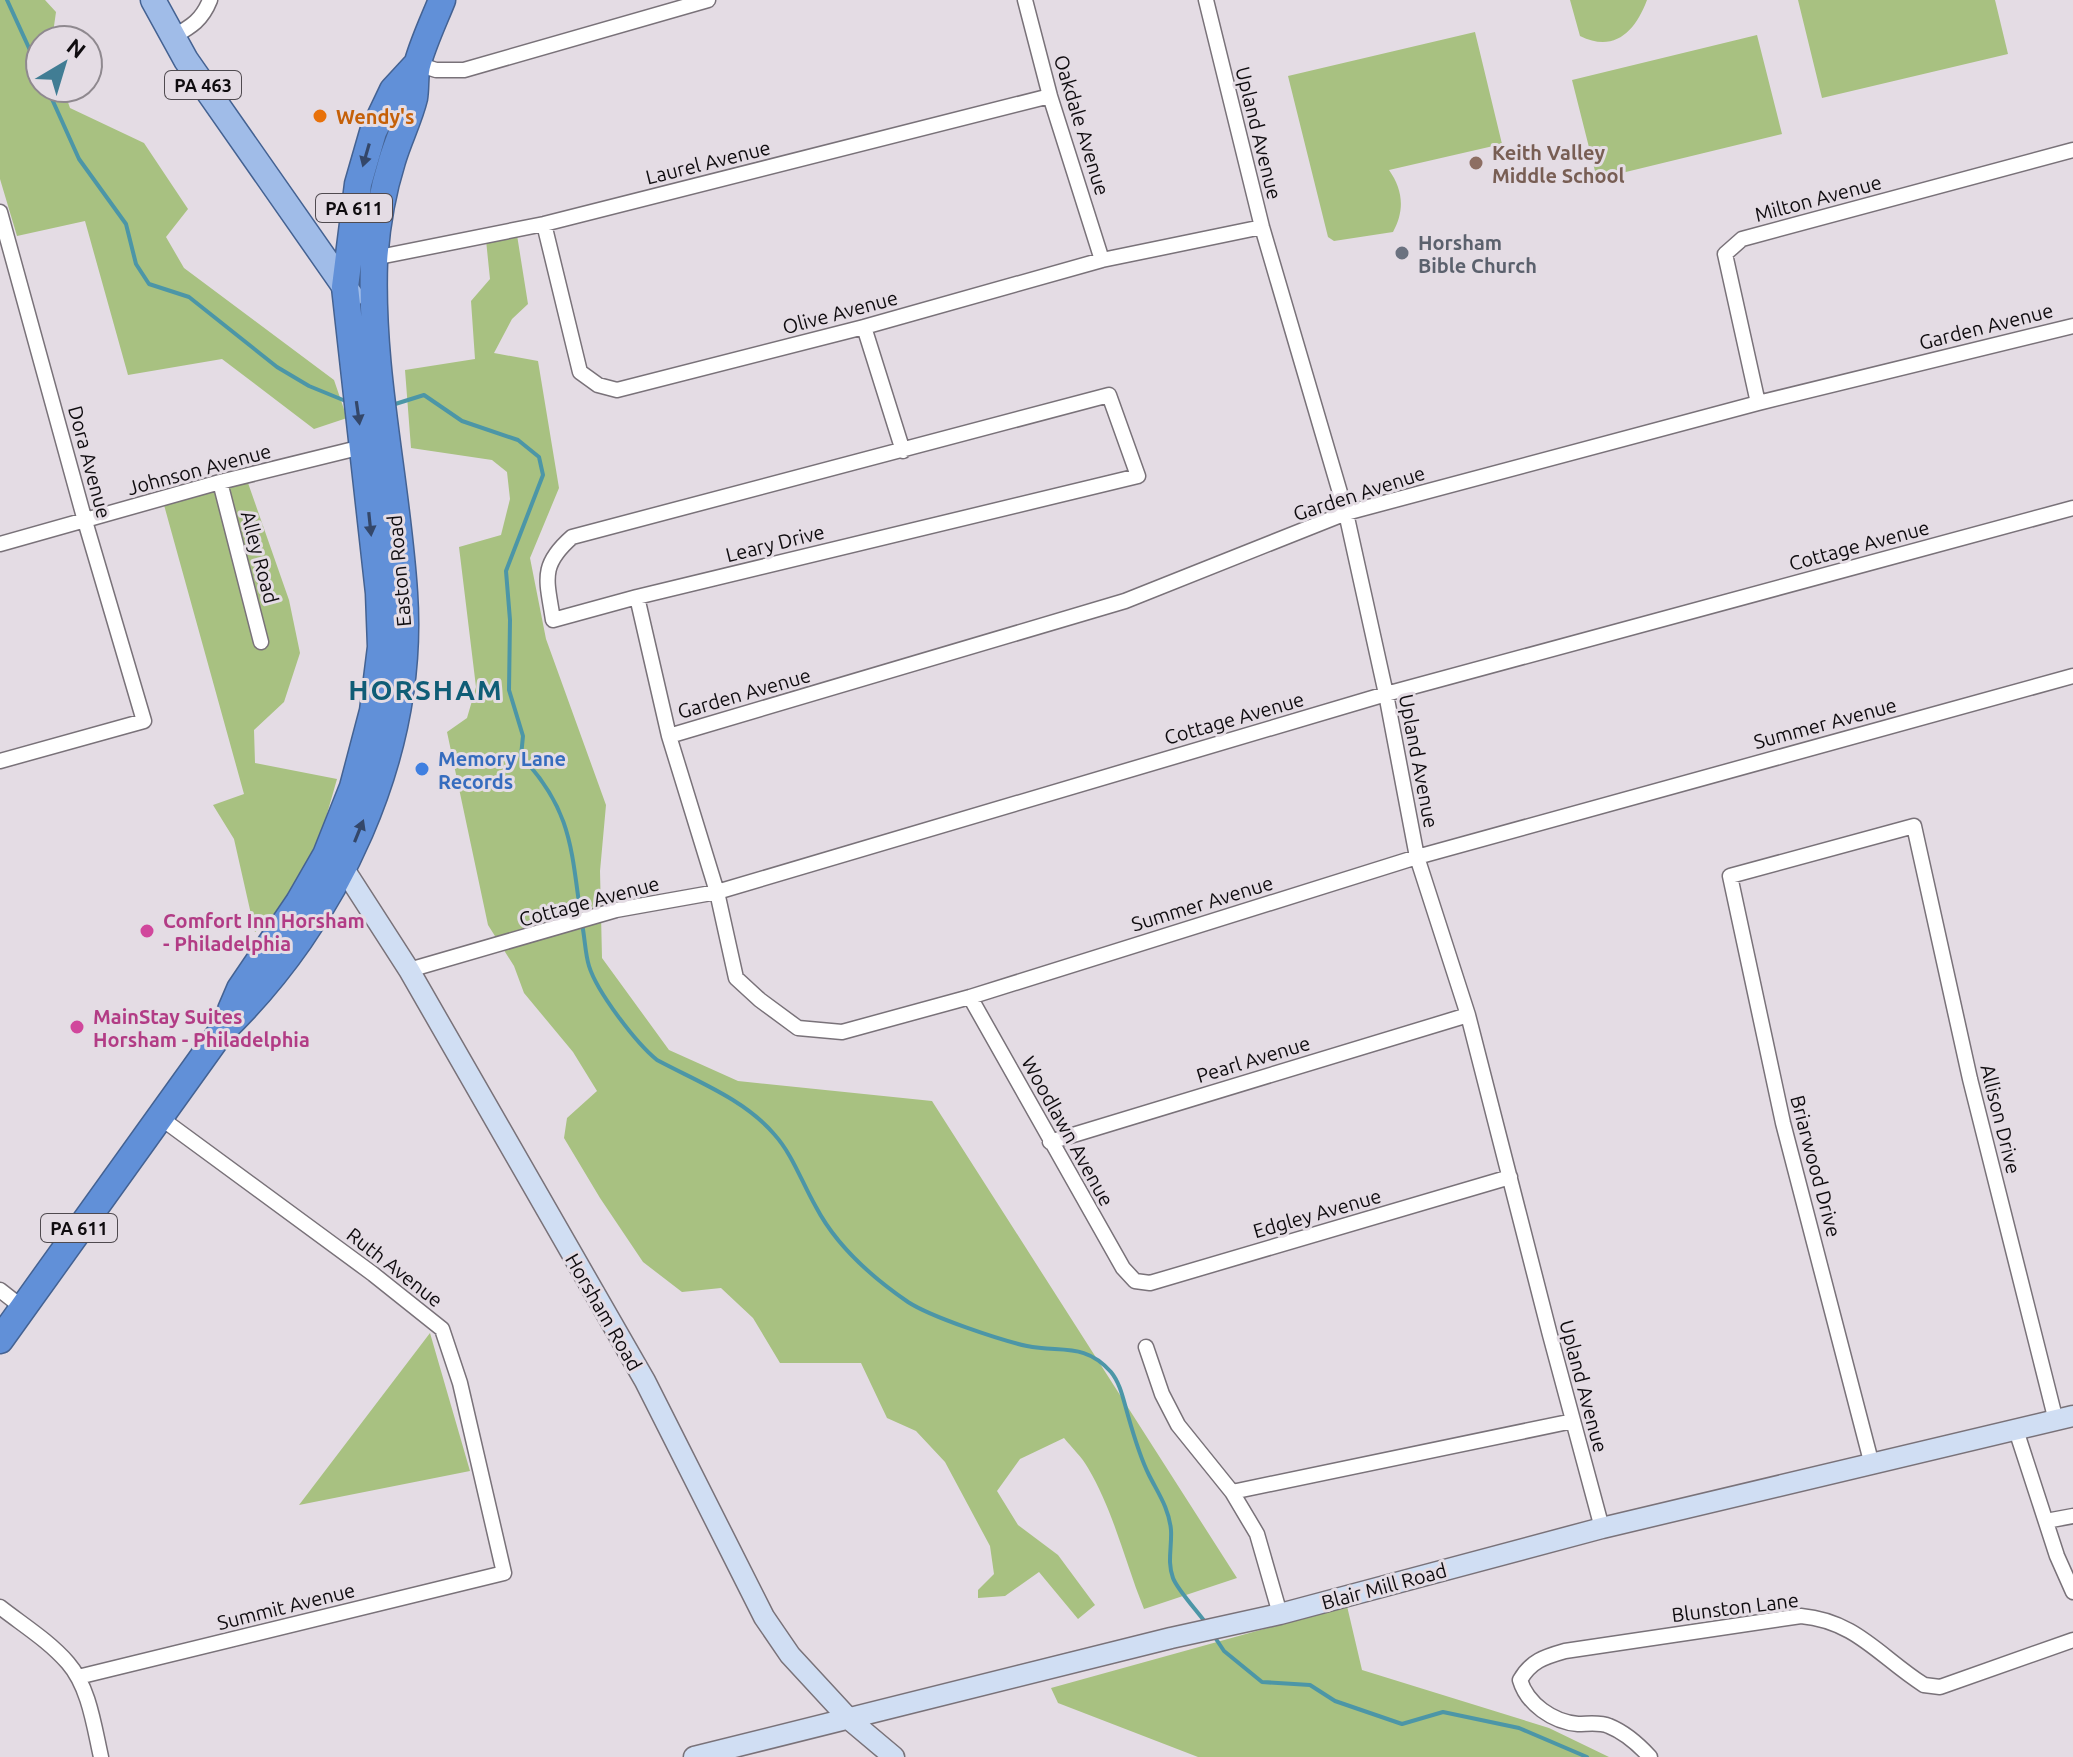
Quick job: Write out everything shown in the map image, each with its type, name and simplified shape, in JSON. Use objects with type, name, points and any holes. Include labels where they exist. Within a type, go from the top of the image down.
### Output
[{"type":"highway","name":"Easton Road","points":[[366,380],[374,327],[374,258],[382,196],[414,97],[417,64],[442,0]]},
{"type":"highway","name":"Easton Road","points":[[0,1340],[158,1116],[221,1032],[255,1000],[287,956],[335,862],[373,797],[387,755],[401,692],[405,642],[404,591],[374,445],[366,380],[345,287],[358,184],[373,132],[393,90],[417,64]]},
{"type":"main road","name":"PA 463","points":[[153,0],[186,60],[374,327]]},
{"type":"main road","name":"Horsham Road","points":[[335,862],[409,970],[645,1381],[764,1617],[790,1655],[850,1720],[894,1757]]},
{"type":"main road","name":"Blair Mill Road","points":[[694,1757],[1171,1638],[1280,1614],[1602,1528],[2064,1418]]},
{"type":"street","points":[[173,37],[196,24],[210,0]]},
{"type":"street","points":[[417,64],[436,70],[464,70],[708,0]]},
{"type":"street","name":"Oakdale Avenue","points":[[1025,0],[1050,96],[1102,260]]},
{"type":"street","name":"Upland Avenue","points":[[1206,0],[1262,227],[1346,513],[1386,694],[1417,857],[1468,1015],[1602,1528]]},
{"type":"street","name":"Laurel Avenue","points":[[374,258],[544,224],[1050,96]]},
{"type":"street","name":"Milton Avenue","points":[[1758,403],[1725,254],[1732,245],[1757,234],[2073,150]]},
{"type":"street","name":"Dora Avenue","points":[[0,212],[5,250],[144,721],[0,761]]},
{"type":"street","name":"Olive Avenue","points":[[544,224],[580,372],[598,385],[617,390],[864,327],[1102,260],[1262,227]]},
{"type":"street","name":"Garden Avenue","points":[[669,736],[1125,601],[1346,513],[1758,403],[2073,326]]},
{"type":"street","points":[[864,327],[903,451]]},
{"type":"street","name":"Leary Drive","points":[[1109,395],[1138,476],[637,597],[553,620],[546,577],[554,553],[572,537],[1109,395]]},
{"type":"street","name":"Johnson Avenue","points":[[0,544],[220,482],[374,445]]},
{"type":"street","name":"Alley Road","points":[[220,482],[261,642]]},
{"type":"street","name":"Cottage Avenue","points":[[409,970],[616,910],[717,892],[1386,694],[2073,508]]},
{"type":"street","name":"Summer Avenue","points":[[637,597],[669,736],[717,892],[736,978],[798,1028],[842,1032],[970,997],[1417,857],[2073,676]]},
{"type":"street","name":"Briarwood Drive","points":[[1872,1465],[1783,1123],[1730,876],[1914,826]]},
{"type":"street","name":"Allison Drive","points":[[1914,826],[1970,1079],[2064,1418]]},
{"type":"street","name":"Woodlawn Avenue","points":[[970,997],[1123,1268],[1135,1281]]},
{"type":"street","name":"Pearl Avenue","points":[[1050,1142],[1468,1015]]},
{"type":"street","name":"Ruth Avenue","points":[[158,1116],[373,1274],[442,1329],[460,1383],[504,1573]]},
{"type":"street","name":"Edgley Avenue","points":[[1135,1281],[1150,1283],[1510,1177]]},
{"type":"street","points":[[0,1290],[23,1308]]},
{"type":"street","points":[[1146,1347],[1162,1394],[1178,1425],[1232,1492],[1257,1534],[1280,1614]]},
{"type":"street","points":[[1232,1492],[1573,1421]]},
{"type":"street","points":[[2016,1430],[2073,1592]]},
{"type":"street","points":[[2046,1521],[2073,1516]]},
{"type":"street","name":"Summit Avenue","points":[[78,1677],[504,1573]]},
{"type":"street","points":[[0,1607],[61,1657],[78,1677],[87,1699],[101,1757]]},
{"type":"street","name":"Blunston Lane","points":[[1650,1757],[1627,1736],[1608,1725],[1573,1724],[1557,1720],[1541,1710],[1524,1692],[1520,1680],[1535,1660],[1565,1651],[1801,1616],[1824,1618],[1842,1625],[1907,1675],[1924,1685],[1940,1687],[2073,1640]]},
{"type":"green space","points":[[0,0],[45,0],[56,12],[54,24],[24,24],[24,104],[69,104],[70,108],[144,143],[188,209],[166,237],[184,268],[334,380],[347,418],[314,429],[222,359],[128,375],[85,221],[17,236],[0,179]]},
{"type":"green space","points":[[1570,0],[1647,0],[1629,30],[1613,41],[1603,42],[1580,36]]},
{"type":"green space","points":[[1798,0],[1995,0],[2008,54],[1822,98]]},
{"type":"green space","points":[[1475,32],[1502,144],[1389,170],[1401,200],[1393,232],[1334,241],[1328,237],[1288,76]]},
{"type":"green space","points":[[1757,35],[1782,134],[1597,179],[1572,80]]},
{"type":"green space","points":[[517,235],[528,304],[512,319],[494,353],[538,361],[559,488],[530,558],[546,639],[606,805],[600,871],[602,958],[669,1050],[738,1081],[932,1101],[1237,1578],[1144,1609],[1097,1485],[1083,1460],[1064,1438],[1020,1459],[997,1491],[1018,1525],[1058,1555],[1095,1605],[1078,1619],[1039,1572],[1005,1596],[978,1598],[978,1590],[994,1574],[990,1546],[945,1462],[916,1431],[887,1418],[861,1363],[780,1363],[753,1318],[721,1288],[682,1292],[643,1262],[564,1138],[567,1118],[597,1091],[573,1052],[524,993],[514,966],[488,925],[447,732],[467,718],[476,687],[459,547],[501,535],[510,499],[507,472],[492,460],[411,448],[405,370],[475,359],[471,301],[490,279],[486,240]]},
{"type":"green space","points":[[248,483],[289,600],[300,653],[284,702],[254,730],[255,763],[337,779],[315,856],[286,908],[255,932],[234,839],[213,805],[244,794],[164,505]]},
{"type":"green space","points":[[430,1333],[470,1471],[299,1505]]},
{"type":"green space","points":[[1347,1606],[1362,1670],[1549,1728],[1609,1757],[1198,1757],[1058,1703],[1051,1688]]},
{"type":"waterway","points":[[7,0],[24,37]]},
{"type":"waterway","points":[[54,104],[79,159],[126,224],[136,264],[149,284],[189,297],[277,367],[309,386],[348,402]]},
{"type":"waterway","points":[[392,405],[424,395],[462,421],[518,440],[539,457],[543,475],[506,571],[510,620],[509,690],[523,736],[521,756],[538,776],[561,815],[572,854],[588,961],[608,1003],[657,1060],[719,1092],[749,1111],[774,1134],[787,1151],[824,1221],[856,1260],[895,1293],[932,1314],[984,1333],[1027,1346],[1082,1352],[1111,1372],[1121,1391],[1142,1460],[1168,1515],[1173,1578],[1205,1622]]},
{"type":"waterway","points":[[1214,1636],[1224,1651],[1262,1682],[1310,1685],[1335,1701],[1402,1724],[1443,1712],[1519,1728],[1587,1757]]},
{"type":"place","name":"Wendy's","points":[[320,116]]},
{"type":"place","name":"Keith Valley Middle School","points":[[1476,163]]},
{"type":"place","name":"Horsham Bible Church","points":[[1402,253]]},
{"type":"place","name":"Memory Lane Records","points":[[422,769]]},
{"type":"place","name":"Comfort Inn Horsham - Philadelphia","points":[[147,931]]},
{"type":"place","name":"MainStay Suites Horsham - Philadelphia","points":[[77,1027]]},
{"type":"district","name":"HORSHAM","points":[[426,689]]}]
